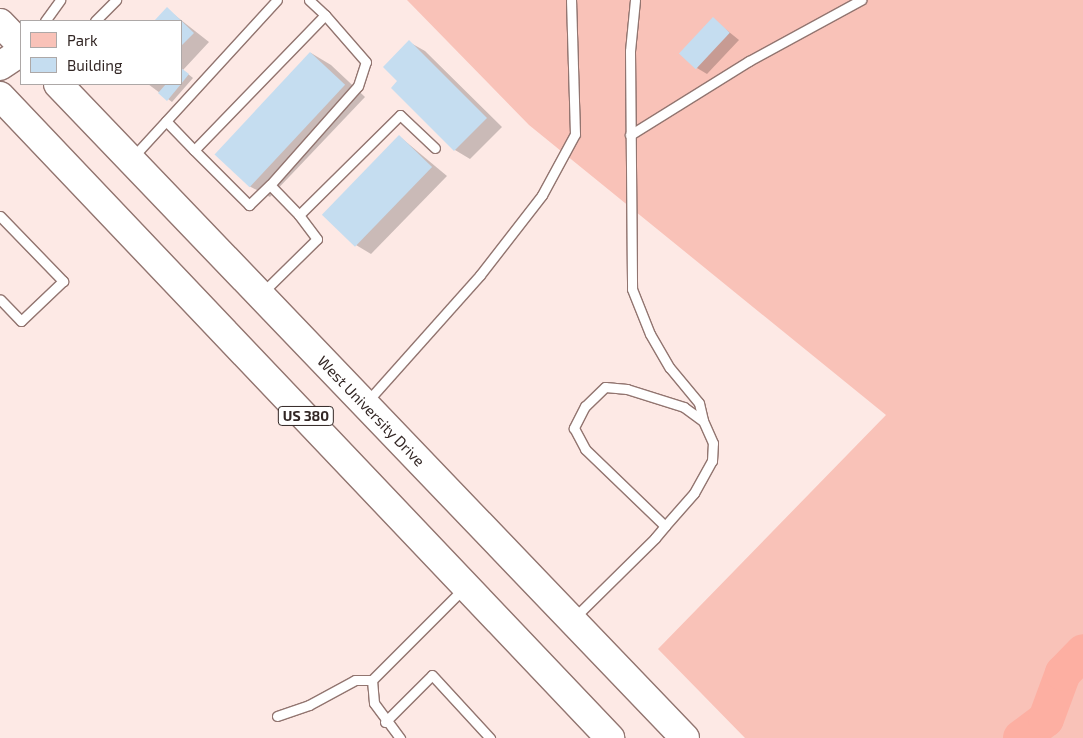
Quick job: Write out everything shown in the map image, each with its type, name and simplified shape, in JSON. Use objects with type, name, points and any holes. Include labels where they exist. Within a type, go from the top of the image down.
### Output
[{"type":"highway","points":[[0,23],[20,44]]},
{"type":"highway","points":[[0,66],[20,53]]},
{"type":"highway","name":"West University Drive","points":[[59,85],[685,738]]},
{"type":"highway","name":"US 380","points":[[0,96],[610,738]]},
{"type":"lane","points":[[46,20],[60,0]]},
{"type":"lane","points":[[95,20],[116,0]]},
{"type":"lane","points":[[131,159],[277,0]]},
{"type":"lane","points":[[166,121],[249,205],[358,86],[366,62],[309,0]]},
{"type":"lane","points":[[364,404],[480,275],[542,195],[575,134],[571,0]]},
{"type":"lane","points":[[572,620],[665,526],[694,493],[712,461],[713,443],[703,421],[699,403],[670,368],[650,334],[632,288],[630,135],[635,0]]},
{"type":"lane","points":[[630,135],[749,61],[861,0]]},
{"type":"lane","points":[[194,150],[324,15]]},
{"type":"lane","points":[[299,215],[400,115],[435,148]]},
{"type":"lane","points":[[260,295],[317,239],[299,215],[270,184]]},
{"type":"lane","points":[[0,216],[63,281],[21,320],[0,299]]},
{"type":"lane","points":[[665,526],[585,449],[574,428],[585,406],[605,388],[627,389],[684,408],[703,421]]},
{"type":"lane","points":[[277,716],[309,705],[349,682],[372,680],[465,587]]},
{"type":"lane","points":[[385,722],[432,675],[490,738]]},
{"type":"lane","points":[[372,680],[374,703],[385,722],[400,738]]},
{"type":"green space","points":[[407,0],[1083,0],[1083,738],[745,738],[658,649],[886,415],[529,125]]},
{"type":"building","points":[[167,7],[180,20],[155,20]]},
{"type":"building","points":[[713,17],[730,33],[696,69],[679,54]]},
{"type":"building","points":[[182,21],[194,33],[182,45]]},
{"type":"building","points":[[409,40],[487,118],[454,151],[391,88],[397,81],[383,67]]},
{"type":"building","points":[[310,52],[345,85],[250,187],[215,154]]},
{"type":"building","points":[[182,69],[189,74],[182,83]]},
{"type":"building","points":[[165,85],[180,85],[167,101],[158,93]]},
{"type":"building","points":[[399,135],[432,167],[355,247],[322,215]]},
{"type":"waterway","points":[[1021,738],[1046,719],[1063,673],[1083,652]]}]
